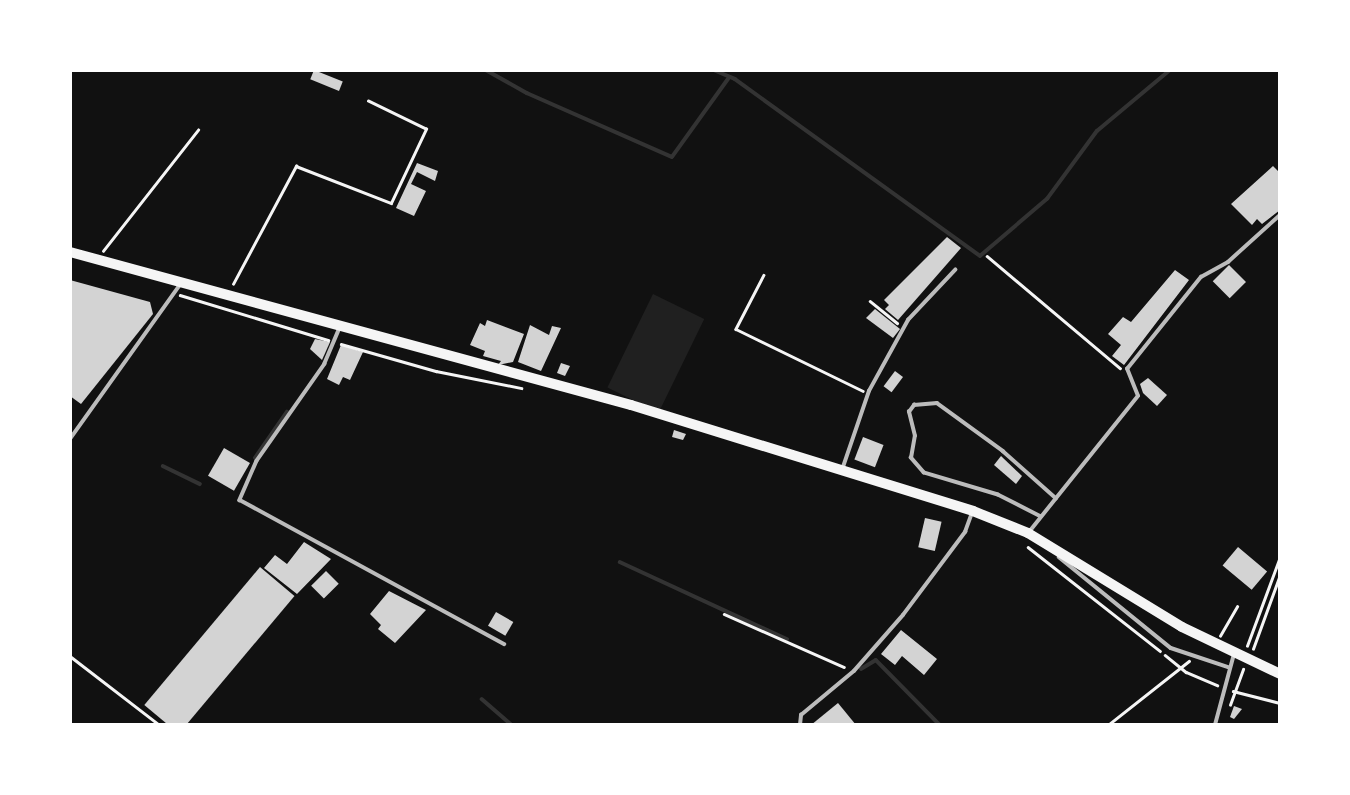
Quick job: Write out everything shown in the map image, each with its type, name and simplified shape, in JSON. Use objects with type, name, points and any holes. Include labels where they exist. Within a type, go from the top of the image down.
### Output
[{"type":"main road","points":[[70,252],[340,328],[631,405],[973,511],[1028,533],[1215,645],[1280,674]]},
{"type":"lane","points":[[1028,533],[1138,396],[1126,372],[1201,277],[1228,262],[1280,215]]},
{"type":"lane","points":[[842,469],[869,394],[906,325],[955,270]]},
{"type":"lane","points":[[70,439],[181,283]]},
{"type":"lane","points":[[340,328],[336,342],[257,461],[240,500],[504,644]]},
{"type":"lane","points":[[1041,517],[998,495],[924,473],[910,452],[915,436],[909,412],[914,405],[937,403],[1003,451],[1056,498]]},
{"type":"lane","points":[[800,725],[801,715],[854,671],[965,532],[973,511]]},
{"type":"lane","points":[[1048,545],[1148,632],[1194,657],[1228,667]]},
{"type":"lane","points":[[1216,725],[1227,689],[1228,667],[1234,654]]},
{"type":"path","points":[[227,296],[296,166],[391,203],[426,129],[368,101]]},
{"type":"path","points":[[101,261],[105,244],[198,130]]},
{"type":"path","points":[[987,256],[1126,372]]},
{"type":"path","points":[[764,275],[736,329],[869,394]]},
{"type":"path","points":[[175,294],[436,371],[527,389]]},
{"type":"path","points":[[870,301],[899,324],[906,325]]},
{"type":"path","points":[[1021,543],[1181,668],[1235,692],[1280,703]]},
{"type":"path","points":[[1227,714],[1280,556]]},
{"type":"path","points":[[1246,660],[1280,575]]},
{"type":"path","points":[[1215,645],[1237,607]]},
{"type":"path","points":[[724,614],[854,671]]},
{"type":"path","points":[[70,656],[157,723]]},
{"type":"path","points":[[1108,725],[1194,657]]},
{"type":"shaded area","points":[[653,294],[704,319],[659,412],[607,387]]},
{"type":"building","points":[[314,70],[343,82],[339,91],[310,79]]},
{"type":"building","points":[[417,163],[438,171],[435,181],[417,172],[411,184],[426,191],[414,216],[396,208]]},
{"type":"building","points":[[1273,166],[1280,173],[1280,210],[1262,224],[1257,219],[1252,225],[1231,204]]},
{"type":"building","points":[[947,237],[961,248],[898,320],[885,309],[889,305],[884,300]]},
{"type":"building","points":[[1229,265],[1246,282],[1230,298],[1213,281]]},
{"type":"building","points":[[1175,270],[1189,280],[1124,365],[1112,356],[1121,345],[1108,334],[1123,317],[1131,322]]},
{"type":"building","points":[[70,280],[150,302],[153,314],[81,404],[70,396]]},
{"type":"building","points":[[875,309],[900,329],[893,338],[866,318]]},
{"type":"building","points":[[487,320],[524,334],[513,362],[498,365],[501,361],[483,356],[485,351],[470,345],[480,323],[485,326]]},
{"type":"building","points":[[530,325],[549,335],[552,326],[561,328],[541,371],[518,362]]},
{"type":"building","points":[[315,339],[330,342],[322,360],[310,349]]},
{"type":"building","points":[[341,345],[363,352],[350,380],[343,377],[339,385],[327,379]]},
{"type":"building","points":[[561,363],[570,366],[565,376],[557,373]]},
{"type":"building","points":[[895,371],[903,377],[892,392],[884,386]]},
{"type":"building","points":[[1148,378],[1167,395],[1157,406],[1143,393],[1140,384]]},
{"type":"building","points":[[674,430],[686,434],[683,440],[672,437]]},
{"type":"building","points":[[863,437],[884,445],[875,467],[854,459]]},
{"type":"building","points":[[224,448],[250,463],[234,491],[208,476]]},
{"type":"building","points":[[1001,456],[1022,476],[1016,484],[994,465]]},
{"type":"building","points":[[925,518],[942,522],[935,551],[918,547]]},
{"type":"building","points":[[304,542],[331,559],[297,594],[264,568],[275,555],[287,564]]},
{"type":"building","points":[[1238,547],[1267,571],[1252,590],[1223,565]]},
{"type":"building","points":[[260,567],[294,596],[186,725],[168,725],[144,705]]},
{"type":"building","points":[[326,571],[339,584],[324,599],[311,586]]},
{"type":"building","points":[[389,591],[426,610],[395,643],[378,629],[381,625],[370,614]]},
{"type":"building","points":[[496,612],[513,622],[505,636],[488,626]]},
{"type":"building","points":[[901,630],[937,659],[924,675],[902,656],[895,665],[881,654]]},
{"type":"building","points":[[838,703],[856,725],[811,725]]},
{"type":"building","points":[[1234,706],[1242,709],[1234,719],[1230,717]]},
{"type":"waterway","points":[[486,70],[527,93],[672,157],[728,79]]},
{"type":"waterway","points":[[714,70],[735,79],[980,256],[1047,199],[1097,131],[1170,70]]},
{"type":"waterway","points":[[255,458],[287,412]]},
{"type":"waterway","points":[[163,466],[200,484]]},
{"type":"waterway","points":[[620,562],[787,639]]},
{"type":"waterway","points":[[861,669],[876,660],[940,725]]},
{"type":"waterway","points":[[482,699],[512,725]]}]
